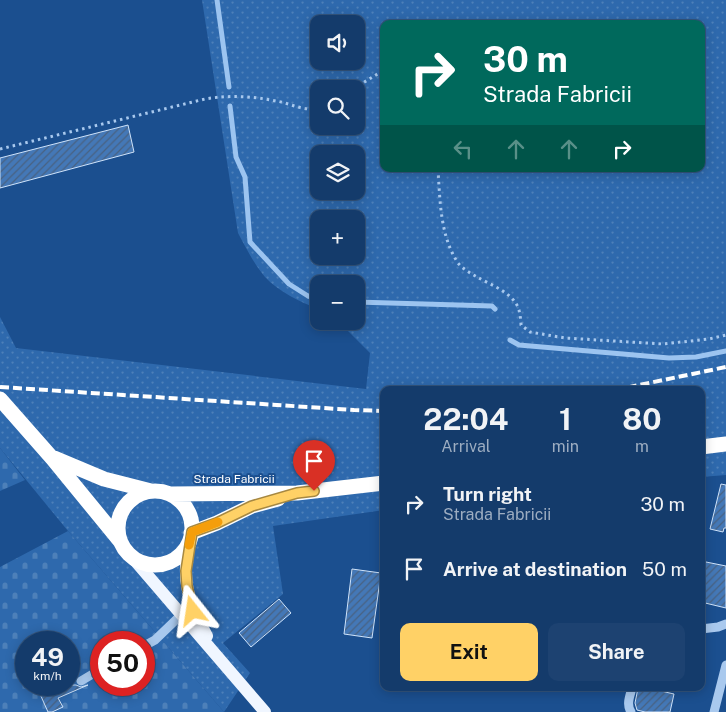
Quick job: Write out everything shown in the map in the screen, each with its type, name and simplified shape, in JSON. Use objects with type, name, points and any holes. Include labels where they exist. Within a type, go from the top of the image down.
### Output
[{"type":"highway","points":[[0,399],[52,458],[131,556],[141,562],[162,564],[181,554],[187,546],[192,524],[188,512],[181,501],[161,491],[151,491],[104,479],[52,458]]},
{"type":"highway","points":[[705,447],[726,444]]},
{"type":"highway","name":"Strada Fabricii","points":[[170,494],[297,493],[380,483]]},
{"type":"highway","points":[[120,541],[118,530],[119,518],[123,508],[135,496],[151,491]]},
{"type":"highway","name":"Strada Fabricii","points":[[191,535],[252,506],[297,493]]},
{"type":"main road","points":[[191,535],[186,571],[187,586],[193,611],[216,654]]},
{"type":"main road","points":[[131,556],[265,712]]},
{"type":"lane","points":[[155,640],[181,615]]},
{"type":"lane","points":[[705,629],[726,624]]},
{"type":"lane","points":[[714,712],[726,665]]},
{"type":"lane","points":[[81,680],[90,675]]},
{"type":"lane","points":[[631,691],[628,706],[631,712]]},
{"type":"path","points":[[365,82],[380,72]]},
{"type":"path","points":[[0,149],[223,96],[251,96],[310,109]]},
{"type":"path","points":[[438,172],[441,213],[449,244],[459,264],[502,291],[512,300],[519,309],[521,325],[530,332],[565,338],[663,344],[709,339],[726,335]]},
{"type":"green space","points":[[202,0],[726,0],[726,475],[705,477],[705,386],[380,386],[380,511],[273,526],[283,594],[223,643],[250,673],[224,712],[68,531],[0,448],[0,317],[16,348],[366,389],[370,353],[347,330],[365,330],[365,275],[310,275],[310,305],[283,292],[265,277],[238,233]]},
{"type":"green space","points":[[0,448],[25,480],[0,491]]},
{"type":"green space","points":[[68,531],[154,631],[90,631],[90,696],[155,696],[155,632],[224,712],[0,712],[0,567]]},
{"type":"building","points":[[128,125],[134,152],[0,188],[0,158]]},
{"type":"building","points":[[721,484],[726,485],[726,528],[724,528],[723,532],[710,529]]},
{"type":"building","points":[[705,562],[726,566],[726,608],[705,603]]},
{"type":"building","points":[[352,569],[380,573],[372,638],[344,634]]},
{"type":"building","points":[[279,599],[291,613],[251,647],[239,633]]},
{"type":"building","points":[[637,691],[661,691],[674,694],[670,712],[645,712],[637,710],[635,703]]},
{"type":"building","points":[[41,696],[63,696],[58,698],[63,707],[48,712]]},
{"type":"waterway","points":[[217,0],[229,87]]},
{"type":"waterway","points":[[230,106],[236,157],[245,177],[250,242],[289,284],[310,297]]},
{"type":"waterway","points":[[365,302],[492,306],[495,309]]},
{"type":"waterway","points":[[510,340],[519,345],[669,358],[696,357],[726,351]]},
{"type":"railway","points":[[634,386],[726,367]]},
{"type":"railway","points":[[0,387],[380,411]]},
{"type":"slow traffic","points":[[189,545],[192,532],[218,522]]},
{"type":"route","points":[[193,611],[187,586],[186,571],[192,532],[217,523],[252,506],[297,493],[314,491]]}]
